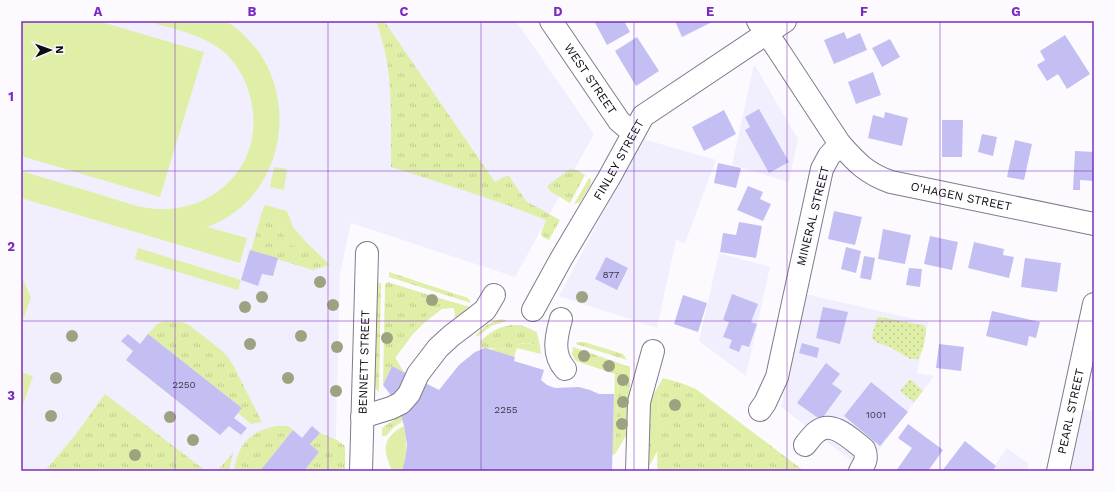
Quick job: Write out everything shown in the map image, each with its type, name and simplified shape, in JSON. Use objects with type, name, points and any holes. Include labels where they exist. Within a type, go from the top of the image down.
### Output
[{"type":"street","name":"WEST STREET","points":[[551,21],[619,120],[633,132]]},
{"type":"street","name":"FINLEY STREET","points":[[534,310],[561,259],[612,173],[643,116],[762,27],[785,21]]},
{"type":"street","points":[[762,27],[840,144]]},
{"type":"street","name":"O'HAGEN STREET","points":[[840,144],[859,165],[877,178],[1094,224]]},
{"type":"street","name":"MINERAL STREET","points":[[760,410],[765,403],[777,377],[822,169],[829,156],[840,144]]},
{"type":"street","name":"BENNETT STREET","points":[[361,471],[367,253]]},
{"type":"street","points":[[362,417],[391,408],[401,403],[409,394],[418,374],[438,348],[484,310],[494,294]]},
{"type":"street","name":"PEARL STREET","points":[[1058,471],[1094,304]]},
{"type":"street","points":[[561,319],[556,337],[556,351],[560,363],[565,369]]},
{"type":"street","points":[[637,471],[639,402],[653,351]]},
{"type":"street","points":[[805,445],[818,431],[823,428],[830,427],[837,429],[864,449],[866,460],[860,471]]},
{"type":"shaded area","points":[[21,21],[516,21],[594,134],[515,277],[351,223],[340,274],[335,471],[21,471]]},
{"type":"shaded area","points":[[754,64],[798,139],[789,182],[732,165]]},
{"type":"shaded area","points":[[643,139],[716,160],[685,243],[676,240],[657,328],[559,296]]},
{"type":"shaded area","points":[[719,253],[770,267],[746,376],[699,341]]},
{"type":"shaded area","points":[[805,294],[928,322],[917,373],[934,376],[864,470],[781,407]]},
{"type":"shaded area","points":[[1083,409],[1094,412],[1094,471],[1070,471]]},
{"type":"shaded area","points":[[1007,448],[1029,464],[1027,471],[991,471]]},
{"type":"green space","points":[[21,21],[98,21],[204,52],[160,197],[21,156]]},
{"type":"green space","points":[[146,21],[225,21],[230,23],[256,48],[271,76],[278,101],[279,127],[275,153],[265,176],[251,198],[231,215],[207,227],[247,238],[240,263],[21,198],[21,171],[134,205],[164,209],[186,206],[206,199],[223,188],[236,173],[247,156],[252,136],[253,115],[249,93],[240,71],[224,52],[207,41],[197,36]]},
{"type":"green space","points":[[376,21],[384,21],[495,182],[509,176],[526,201],[560,220],[549,240],[543,237],[541,233],[546,220],[488,198],[391,167],[391,111],[389,76],[382,40]]},
{"type":"green space","points":[[274,167],[287,169],[284,190],[270,187]]},
{"type":"green space","points":[[570,169],[577,170],[585,175],[570,203],[550,191],[547,186]]},
{"type":"green space","points":[[589,178],[591,179],[591,184],[580,202],[574,204]]},
{"type":"green space","points":[[265,205],[287,211],[293,227],[306,242],[298,247],[291,246],[272,215],[262,211]]},
{"type":"green space","points":[[262,211],[272,214],[278,227],[291,246],[300,246],[306,242],[330,265],[313,270],[251,251]]},
{"type":"green space","points":[[138,248],[241,280],[238,290],[135,259]]},
{"type":"green space","points":[[389,272],[468,298],[471,303],[389,277]]},
{"type":"green space","points":[[21,280],[24,281],[31,298],[21,325]]},
{"type":"green space","points":[[387,282],[446,300],[419,322],[402,341],[393,354],[404,372],[392,366],[383,385],[385,285]]},
{"type":"green space","points":[[377,283],[381,283],[379,392],[374,387]]},
{"type":"green space","points":[[446,300],[470,307],[469,312],[458,319],[455,317],[454,308],[442,309],[425,322],[413,334],[395,358],[393,354],[408,333],[422,319]]},
{"type":"green space","points":[[880,317],[923,325],[926,328],[924,344],[918,359],[910,359],[890,347],[876,342],[872,338],[877,319]]},
{"type":"green space","points":[[502,319],[507,321],[491,326],[477,337],[476,335],[482,329],[494,321]]},
{"type":"green space","points":[[165,321],[182,322],[189,325],[228,357],[262,422],[251,424],[238,413],[242,408],[148,334],[157,324]]},
{"type":"green space","points":[[512,325],[521,325],[537,332],[540,346],[525,343],[519,345],[513,350],[498,348],[483,349],[480,342],[487,335],[494,330]]},
{"type":"green space","points":[[577,342],[584,342],[623,354],[627,360],[576,344]]},
{"type":"green space","points":[[527,343],[540,346],[541,354],[517,348],[514,357],[489,350],[498,348],[513,350],[517,345]]},
{"type":"green space","points":[[573,347],[630,367],[629,431],[615,454],[618,375],[576,361],[572,355]]},
{"type":"green space","points":[[21,372],[33,376],[21,411]]},
{"type":"green space","points":[[615,374],[618,375],[615,454],[612,455]]},
{"type":"green space","points":[[663,378],[696,389],[804,471],[657,471],[659,385]]},
{"type":"green space","points":[[910,379],[923,391],[914,402],[900,391]]},
{"type":"green space","points":[[659,385],[658,450],[651,463],[651,399]]},
{"type":"green space","points":[[105,394],[206,471],[45,471],[76,434]]},
{"type":"green space","points":[[651,399],[651,463],[646,470],[649,403]]},
{"type":"green space","points":[[401,415],[403,421],[394,427],[386,436],[382,436],[382,428]]},
{"type":"green space","points":[[276,426],[288,426],[293,430],[260,471],[234,471],[238,453],[246,441],[259,432]]},
{"type":"green space","points":[[404,426],[406,448],[403,471],[392,471],[387,457],[386,445],[391,435]]},
{"type":"green space","points":[[320,433],[337,440],[345,446],[345,471],[304,471],[319,452],[310,444]]},
{"type":"green space","points":[[233,453],[229,471],[217,471]]},
{"type":"building","points":[[594,21],[624,21],[630,32],[607,45]]},
{"type":"building","points":[[675,21],[711,21],[712,22],[682,37]]},
{"type":"building","points":[[844,32],[847,39],[860,33],[867,50],[834,64],[824,40]]},
{"type":"building","points":[[1065,35],[1090,74],[1067,89],[1058,74],[1047,81],[1037,65],[1045,60],[1040,51]]},
{"type":"building","points":[[637,37],[659,71],[636,86],[615,51]]},
{"type":"building","points":[[890,39],[900,57],[882,67],[872,48]]},
{"type":"building","points":[[873,72],[881,95],[856,104],[848,82]]},
{"type":"building","points":[[759,109],[789,162],[769,173],[745,130],[750,127],[745,117]]},
{"type":"building","points":[[724,110],[736,134],[704,151],[692,127]]},
{"type":"building","points":[[885,112],[908,118],[902,146],[868,138],[873,115],[884,118]]},
{"type":"building","points":[[942,120],[963,120],[962,157],[942,157]]},
{"type":"building","points":[[982,134],[997,137],[993,156],[978,152]]},
{"type":"building","points":[[1015,140],[1032,144],[1024,180],[1007,177]]},
{"type":"building","points":[[1075,151],[1094,152],[1094,181],[1080,180],[1080,190],[1073,190]]},
{"type":"building","points":[[718,163],[741,168],[736,188],[714,183]]},
{"type":"building","points":[[748,186],[763,192],[760,199],[771,204],[763,221],[737,210]]},
{"type":"building","points":[[834,211],[862,217],[855,245],[828,239]]},
{"type":"building","points":[[739,222],[762,226],[756,258],[720,252],[723,233],[736,235]]},
{"type":"building","points":[[883,229],[911,235],[905,264],[878,259]]},
{"type":"building","points":[[930,236],[958,242],[952,270],[924,264]]},
{"type":"building","points":[[974,242],[1004,249],[1003,255],[1014,257],[1009,278],[968,268]]},
{"type":"building","points":[[846,247],[861,251],[856,273],[841,269]]},
{"type":"building","points":[[250,250],[278,258],[273,276],[262,274],[258,286],[241,280]]},
{"type":"building","points":[[864,256],[875,258],[871,280],[860,278]]},
{"type":"building","points":[[606,257],[628,268],[617,290],[595,279]]},
{"type":"building","points":[[1025,258],[1061,263],[1057,292],[1021,287]]},
{"type":"building","points":[[909,268],[922,269],[920,287],[906,285]]},
{"type":"building","points":[[732,294],[758,304],[751,322],[757,324],[749,347],[742,345],[739,352],[729,348],[732,340],[723,337],[729,322],[723,320]]},
{"type":"building","points":[[683,295],[707,303],[698,332],[674,324]]},
{"type":"building","points":[[823,307],[848,312],[840,344],[816,338]]},
{"type":"building","points":[[992,311],[1040,322],[1036,338],[1029,336],[1027,346],[986,336]]},
{"type":"building","points":[[128,334],[140,344],[148,334],[242,408],[234,418],[247,428],[241,435],[229,426],[220,435],[126,360],[133,351],[121,341]]},
{"type":"building","points":[[802,343],[819,348],[817,358],[799,353]]},
{"type":"building","points":[[939,344],[964,347],[961,371],[936,368]]},
{"type":"building","points":[[485,348],[515,357],[514,361],[544,370],[541,380],[547,385],[555,388],[579,387],[599,394],[614,394],[612,471],[402,471],[407,445],[404,426],[401,415],[393,398],[383,385],[392,366],[439,390],[459,365],[475,352]]},
{"type":"building","points":[[826,363],[840,374],[832,384],[842,391],[821,420],[797,403]]},
{"type":"building","points":[[871,382],[908,412],[880,446],[844,416]]},
{"type":"building","points":[[908,424],[943,450],[928,471],[896,471],[912,448],[898,438]]},
{"type":"building","points":[[312,426],[320,433],[310,444],[319,452],[304,471],[260,471],[293,430],[302,438]]},
{"type":"building","points":[[965,441],[996,466],[992,471],[942,471]]}]
